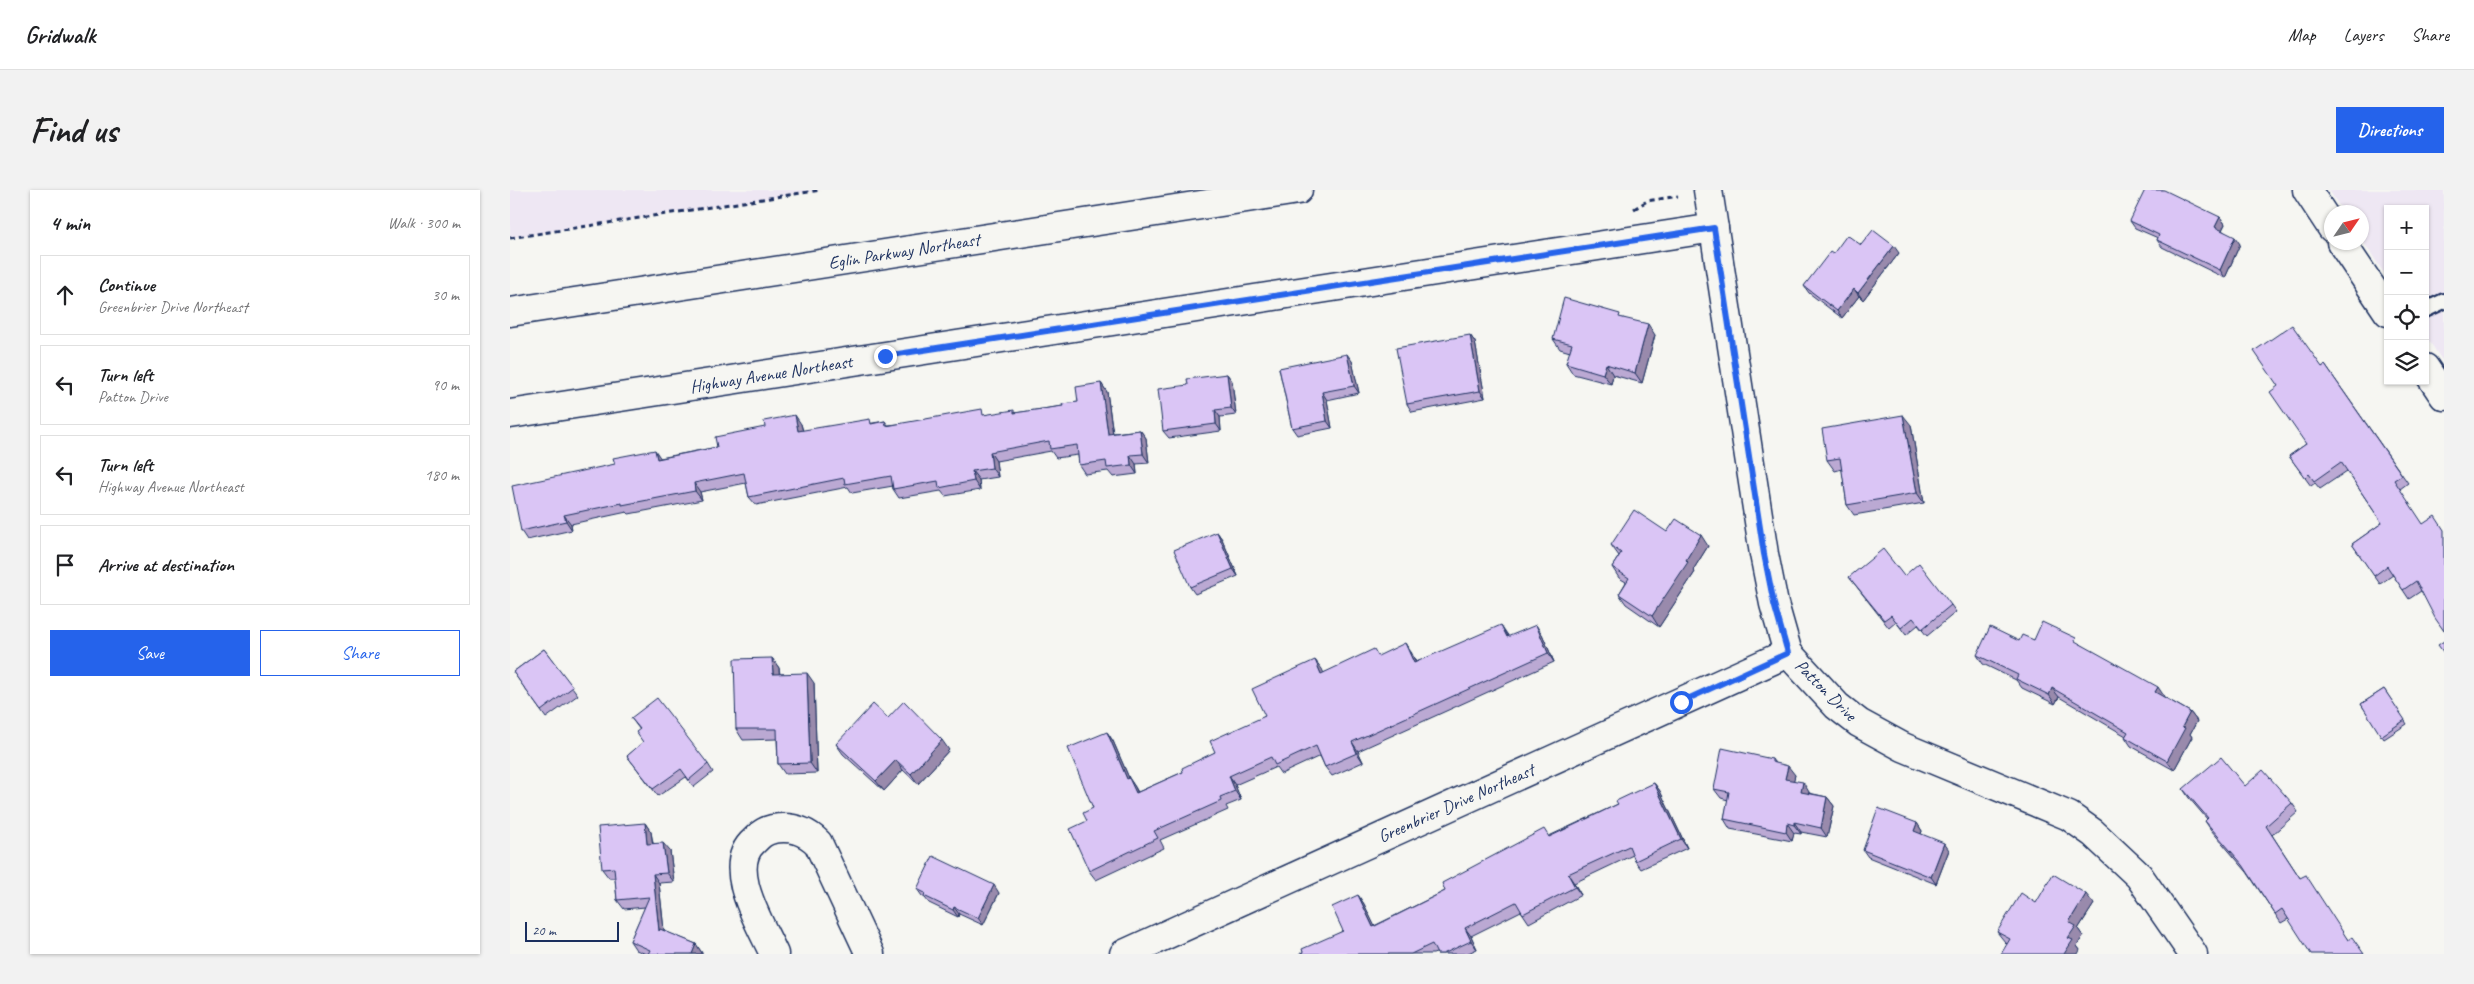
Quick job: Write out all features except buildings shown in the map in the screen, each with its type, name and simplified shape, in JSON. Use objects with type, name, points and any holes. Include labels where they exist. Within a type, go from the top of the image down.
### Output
[{"type":"main road","name":"Eglin Parkway Northeast","points":[[510,312],[1298,190]]},
{"type":"main road","name":"Patton Drive","points":[[1708,190],[1764,554],[1774,604],[1788,653],[1836,706],[1859,723],[1903,748],[2069,816],[2093,832],[2139,876],[2193,954]]},
{"type":"main road","points":[[2307,190],[2324,216]]},
{"type":"main road","name":"Highway Avenue Northeast","points":[[510,414],[1714,228]]},
{"type":"main road","points":[[2346,250],[2384,306]]},
{"type":"main road","points":[[2429,374],[2444,396]]},
{"type":"main road","name":"Greenbrier Drive Northeast","points":[[1124,954],[1788,653]]},
{"type":"main road","points":[[774,954],[750,901],[742,878],[741,866],[748,846],[765,831],[786,827],[809,834],[818,843],[870,954]]},
{"type":"lane","points":[[2429,308],[2444,301]]},
{"type":"path","points":[[510,238],[821,190]]},
{"type":"shaded area","points":[[510,190],[822,190],[510,238]]},
{"type":"shaded area","points":[[2329,190],[2444,190],[2444,363],[2429,341],[2429,205],[2384,205],[2384,273],[2369,250],[2369,205],[2339,205]]},
{"type":"route","points":[[885,356],[1714,228],[1764,554],[1774,604],[1788,653],[1681,702]]}]
